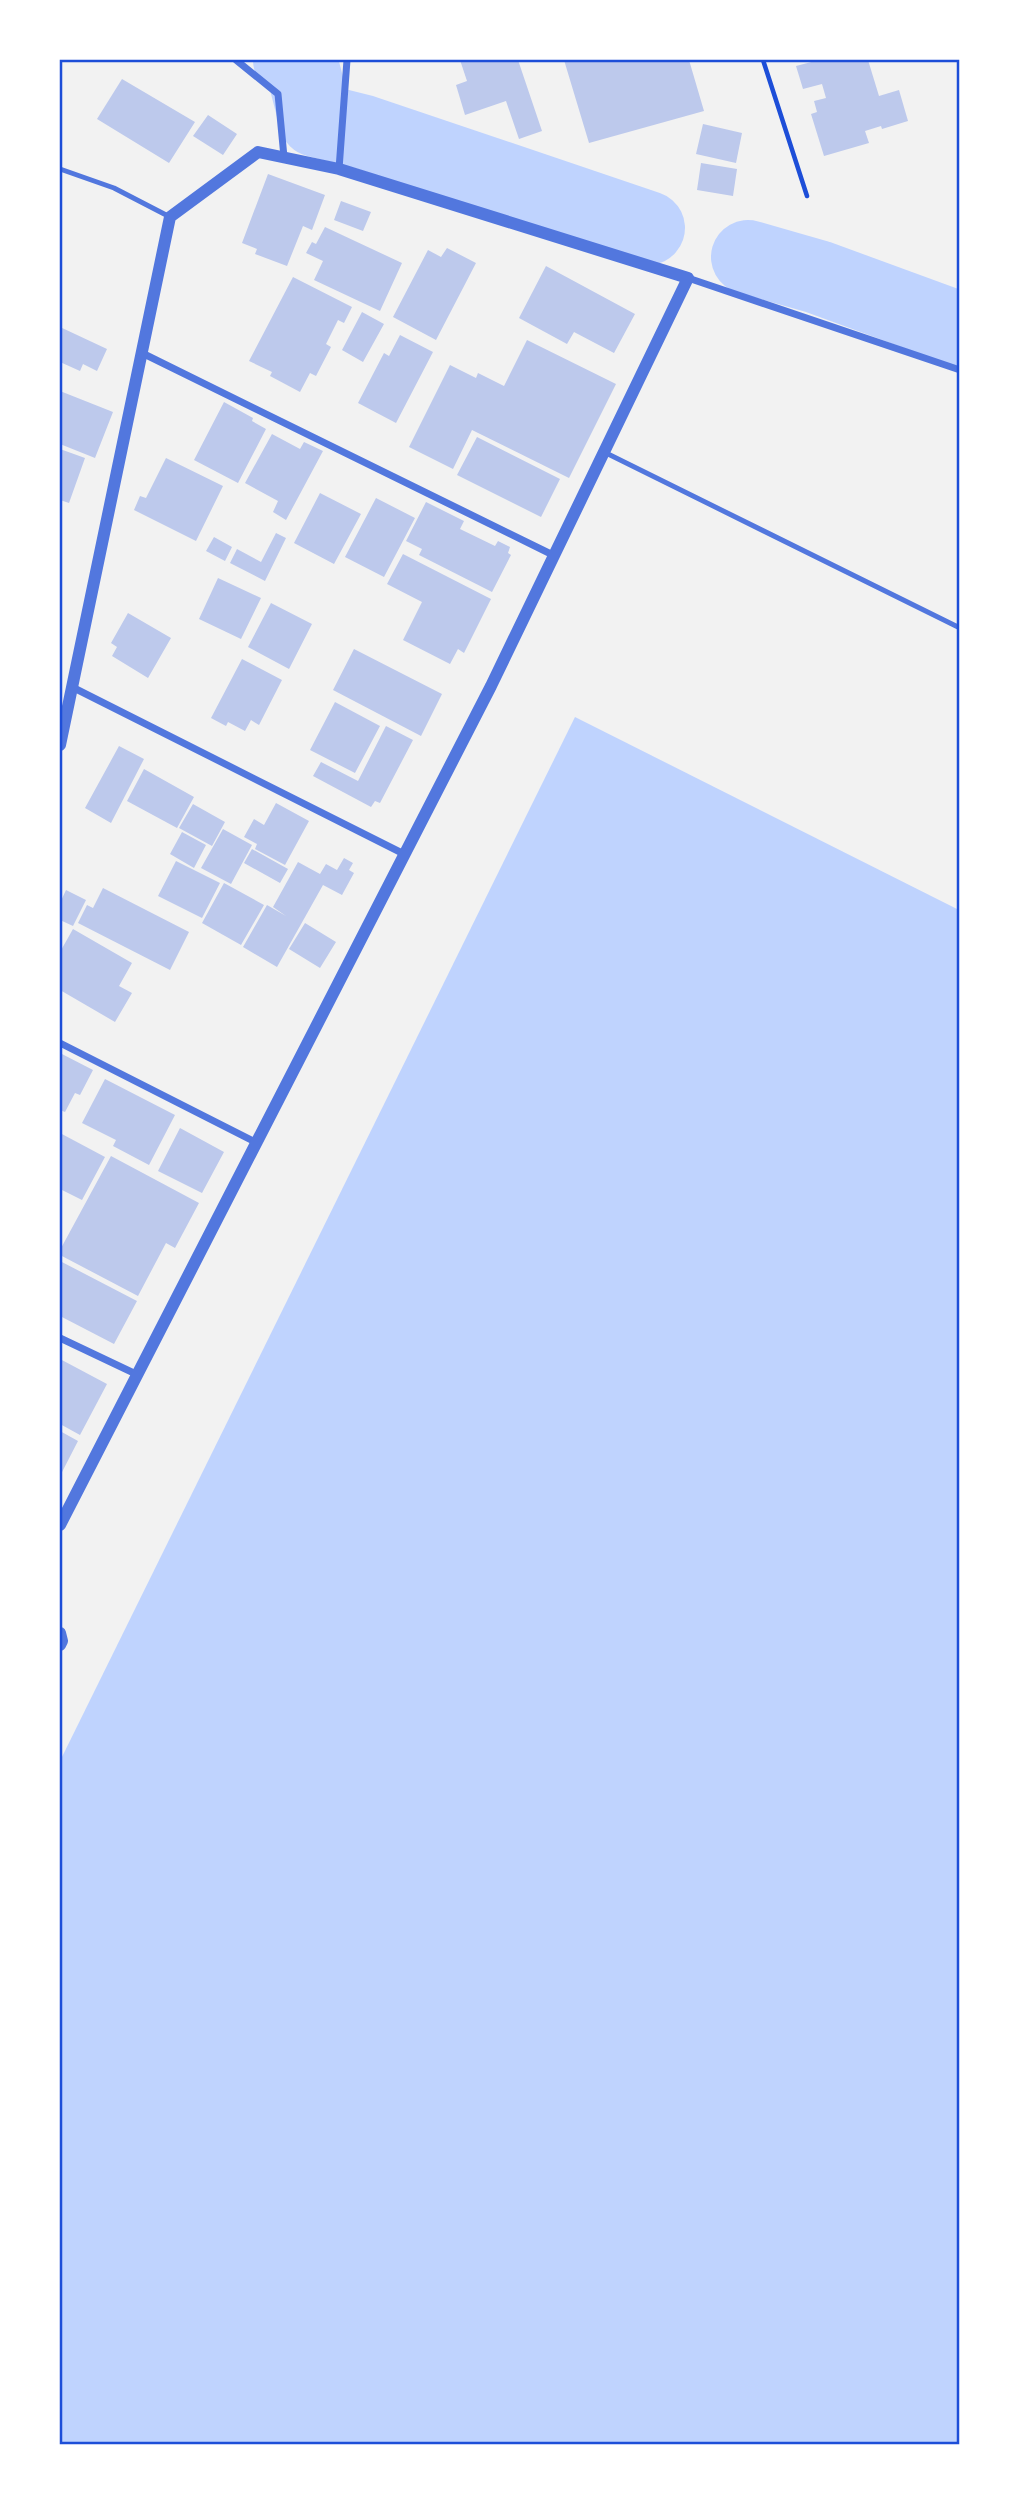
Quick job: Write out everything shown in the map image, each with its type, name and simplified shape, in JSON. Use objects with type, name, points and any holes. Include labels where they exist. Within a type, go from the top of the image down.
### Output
[{"type":"street","points":[[236,60],[278,93],[284,157]]},
{"type":"street","points":[[339,169],[347,60]]},
{"type":"street","points":[[60,745],[170,217],[258,152],[339,169],[688,278],[960,370]]},
{"type":"street","points":[[60,1525],[491,687],[688,278]]},
{"type":"street","points":[[142,353],[555,556]]},
{"type":"street","points":[[72,687],[404,854]]},
{"type":"street","points":[[60,1043],[257,1143]]},
{"type":"street","points":[[60,1338],[139,1375]]},
{"type":"street","points":[[60,1633],[60,1645]]},
{"type":"lane","points":[[60,169],[114,188],[170,217]]},
{"type":"lane","points":[[604,452],[960,628]]},
{"type":"path","points":[[763,60],[807,196]]},
{"type":"water","points":[[575,717],[959,910],[959,2444],[60,2444],[60,1761]]},
{"type":"building","points":[[460,60],[518,60],[542,131],[519,139],[506,101],[465,115],[456,85],[467,81]]},
{"type":"building","points":[[564,60],[689,60],[704,111],[589,143]]},
{"type":"building","points":[[819,60],[868,60],[879,96],[899,90],[908,121],[865,131],[869,143],[824,156],[811,114],[817,112],[814,101],[826,98],[822,84],[803,89],[796,66]]},
{"type":"building","points":[[122,79],[195,122],[169,163],[97,119]]},
{"type":"building","points":[[208,115],[237,134],[223,155],[193,136]]},
{"type":"building","points":[[703,124],[742,133],[736,163],[696,154]]},
{"type":"building","points":[[701,163],[737,169],[733,196],[697,190]]},
{"type":"building","points":[[268,174],[325,195],[312,230],[303,226],[287,266],[255,254],[257,249],[242,243]]},
{"type":"building","points":[[341,201],[371,212],[363,231],[334,220]]},
{"type":"building","points":[[325,227],[402,263],[380,311],[314,280],[323,261],[306,253],[312,242],[316,244]]},
{"type":"building","points":[[447,248],[476,263],[436,340],[393,317],[428,250],[441,257]]},
{"type":"building","points":[[546,266],[635,314],[614,353],[574,332],[567,344],[519,318]]},
{"type":"building","points":[[293,277],[352,307],[344,323],[338,320],[326,344],[331,347],[316,376],[310,373],[300,392],[270,376],[272,372],[249,361]]},
{"type":"building","points":[[362,312],[384,324],[363,362],[342,350]]},
{"type":"building","points":[[60,327],[107,349],[97,371],[83,364],[80,371],[60,362]]},
{"type":"building","points":[[400,335],[433,352],[396,423],[358,403],[384,353],[389,356]]},
{"type":"building","points":[[527,340],[616,384],[569,478],[472,430],[453,469],[409,447],[450,365],[476,378],[478,373],[504,386]]},
{"type":"building","points":[[60,391],[113,412],[95,458],[60,444]]},
{"type":"building","points":[[224,402],[253,418],[252,421],[266,429],[238,483],[194,460]]},
{"type":"building","points":[[272,434],[300,449],[304,442],[323,451],[286,520],[273,512],[278,501],[245,483]]},
{"type":"building","points":[[477,437],[560,479],[541,517],[457,475]]},
{"type":"building","points":[[60,449],[85,458],[69,503],[60,500]]},
{"type":"building","points":[[166,458],[223,486],[196,541],[134,510],[140,496],[146,498]]},
{"type":"building","points":[[320,493],[361,514],[334,564],[294,543]]},
{"type":"building","points":[[376,498],[415,518],[384,577],[345,557]]},
{"type":"building","points":[[426,502],[464,521],[460,529],[495,546],[498,541],[510,547],[508,553],[511,555],[492,592],[419,555],[422,549],[406,541]]},
{"type":"building","points":[[276,533],[286,538],[265,581],[230,563],[237,549],[261,562]]},
{"type":"building","points":[[214,537],[232,547],[225,561],[206,551]]},
{"type":"building","points":[[403,554],[491,599],[464,653],[458,649],[450,664],[403,640],[422,602],[387,584]]},
{"type":"building","points":[[218,578],[261,598],[241,639],[199,619]]},
{"type":"building","points":[[271,603],[312,624],[289,669],[248,647]]},
{"type":"building","points":[[128,613],[171,638],[148,678],[112,656],[117,647],[111,643]]},
{"type":"building","points":[[354,649],[442,694],[421,736],[333,690]]},
{"type":"building","points":[[242,659],[282,680],[259,725],[251,720],[245,731],[228,722],[226,726],[211,718]]},
{"type":"building","points":[[335,702],[380,726],[355,773],[310,750]]},
{"type":"building","points":[[386,726],[413,740],[380,803],[375,801],[371,807],[313,776],[321,762],[358,781]]},
{"type":"building","points":[[119,746],[144,759],[111,823],[85,808]]},
{"type":"building","points":[[144,769],[194,797],[177,828],[127,801]]},
{"type":"building","points":[[276,803],[309,821],[285,865],[255,849],[257,844],[244,837],[254,819],[264,825]]},
{"type":"building","points":[[193,804],[225,822],[212,846],[179,828]]},
{"type":"building","points":[[223,829],[252,845],[231,884],[201,868]]},
{"type":"building","points":[[182,832],[206,845],[194,868],[170,854]]},
{"type":"building","points":[[252,849],[288,869],[280,883],[244,863]]},
{"type":"building","points":[[344,858],[353,863],[349,870],[354,873],[342,895],[323,885],[277,967],[243,947],[267,905],[286,916],[273,907],[298,862],[320,874],[326,864],[337,870]]},
{"type":"building","points":[[176,861],[220,883],[202,918],[158,896]]},
{"type":"building","points":[[224,883],[264,905],[241,945],[202,923]]},
{"type":"building","points":[[103,888],[189,932],[170,970],[78,923],[87,905],[93,908]]},
{"type":"building","points":[[66,890],[86,900],[73,926],[60,920],[60,903]]},
{"type":"building","points":[[305,923],[336,942],[320,968],[289,949]]},
{"type":"building","points":[[73,929],[132,963],[119,986],[132,993],[115,1022],[60,990],[60,952]]},
{"type":"building","points":[[60,1053],[93,1070],[80,1095],[75,1093],[65,1112],[60,1110]]},
{"type":"building","points":[[105,1079],[175,1115],[149,1165],[113,1146],[116,1140],[82,1123]]},
{"type":"building","points":[[180,1128],[224,1152],[202,1193],[158,1171]]},
{"type":"building","points":[[60,1133],[105,1157],[82,1200],[60,1189]]},
{"type":"building","points":[[111,1156],[199,1203],[175,1248],[166,1243],[138,1296],[60,1255],[60,1250]]},
{"type":"building","points":[[60,1261],[137,1301],[114,1344],[60,1316]]},
{"type":"building","points":[[60,1359],[107,1384],[80,1435],[60,1424]]},
{"type":"building","points":[[60,1431],[78,1441],[60,1476]]},
{"type":"waterway","points":[[290,60],[303,70],[316,120],[364,132],[648,228]]},
{"type":"waterway","points":[[748,257],[818,277],[960,329]]}]
